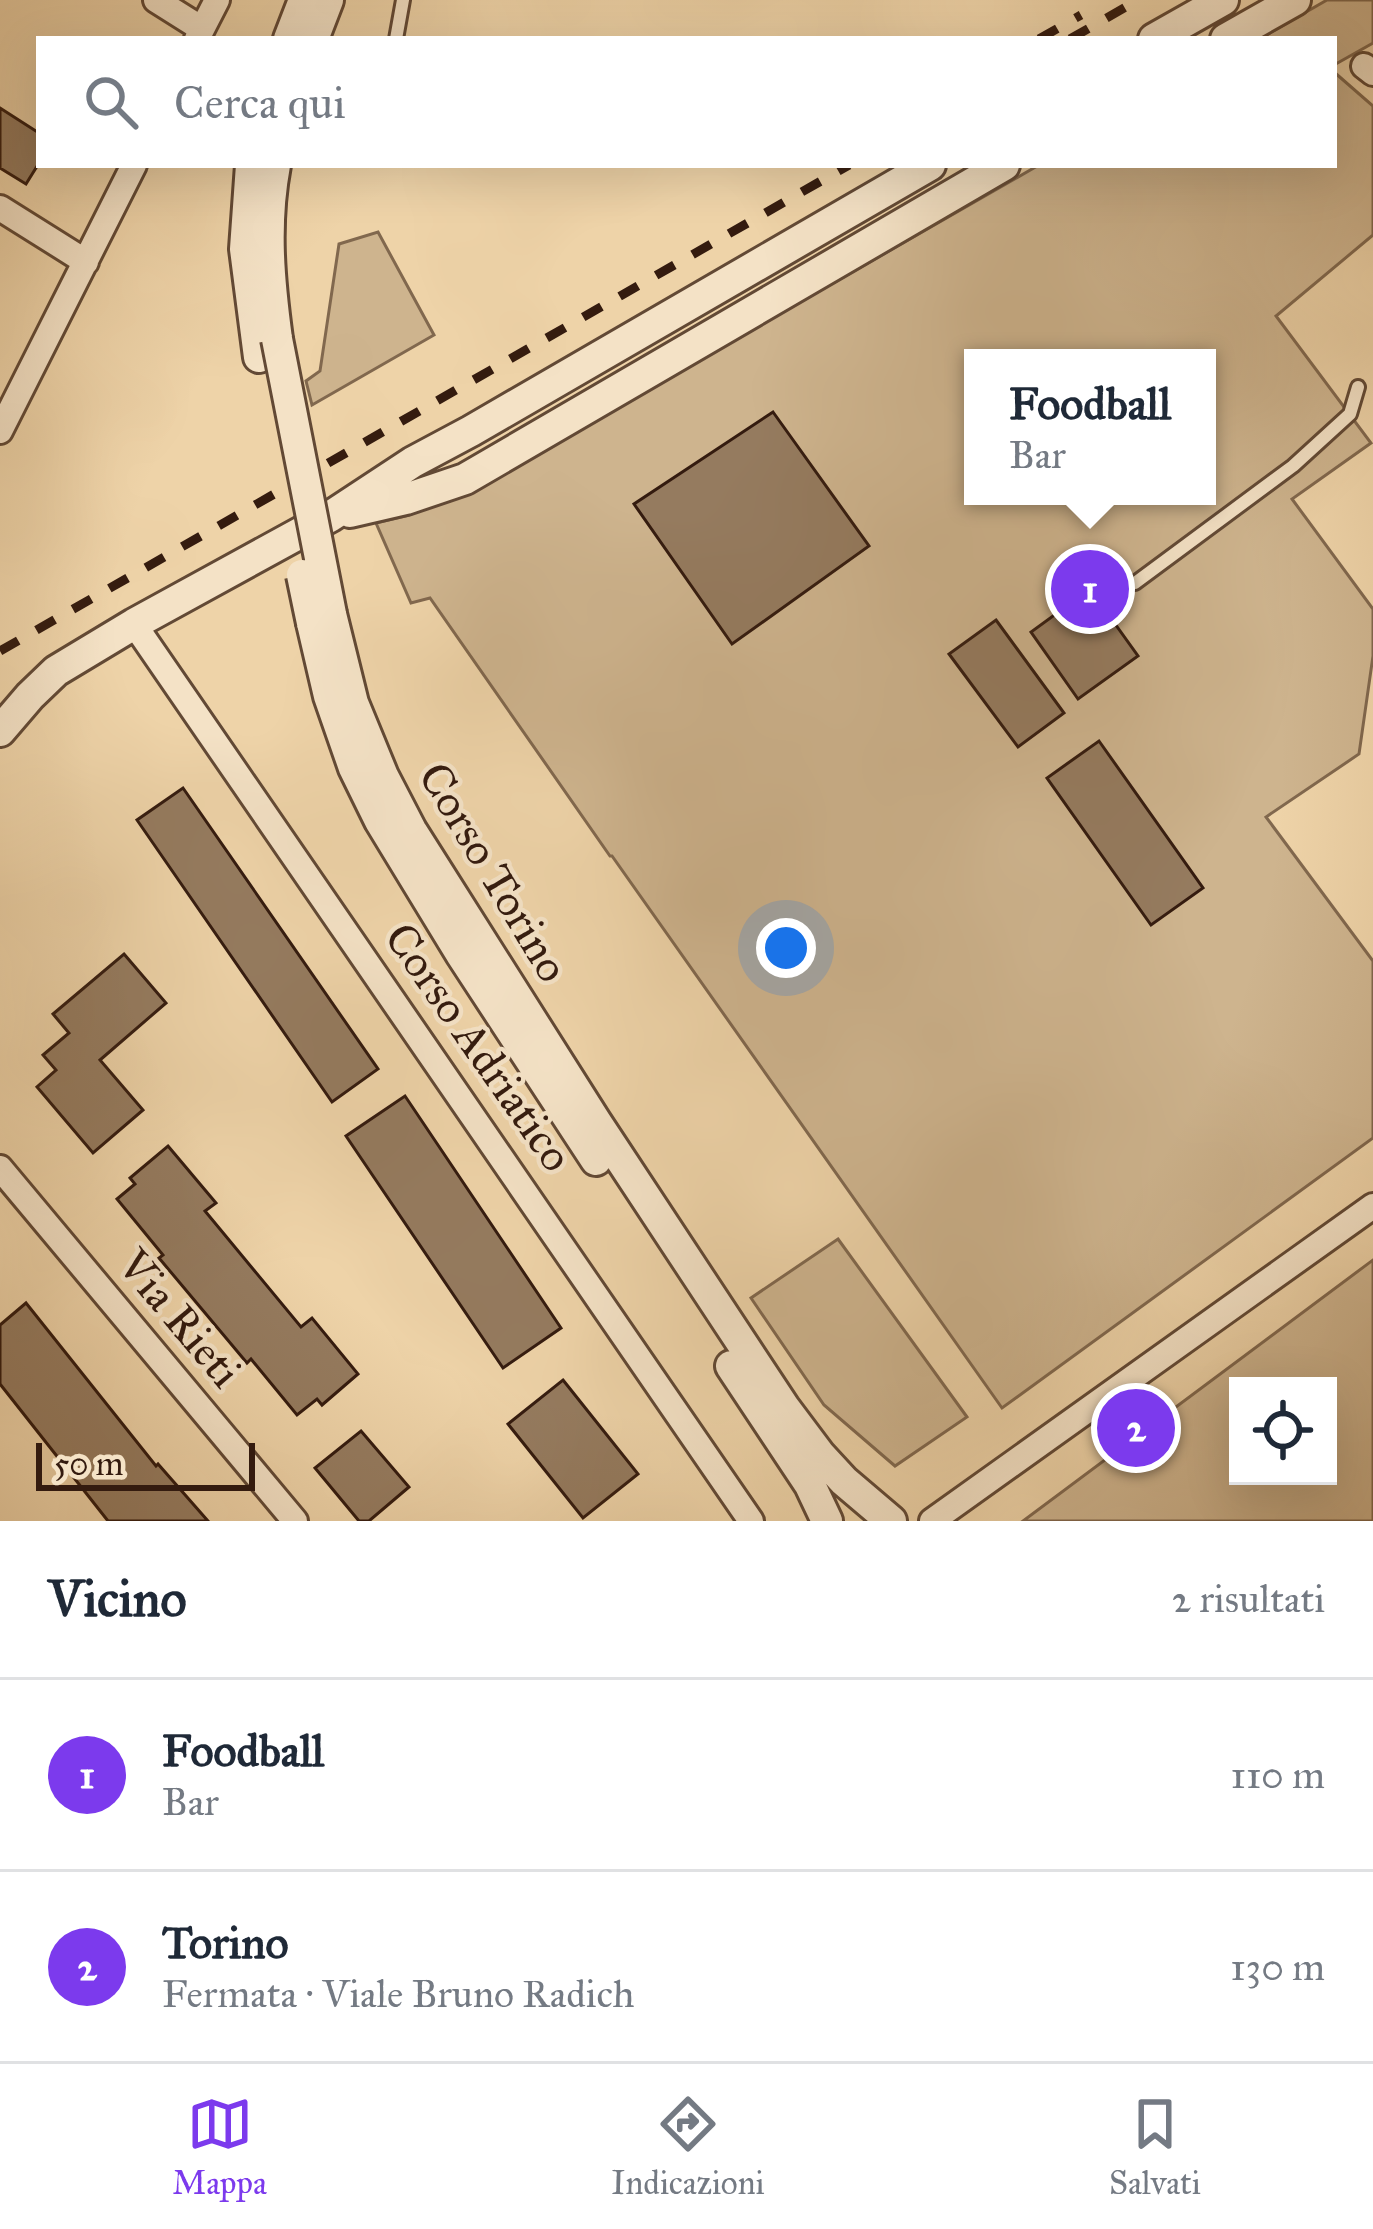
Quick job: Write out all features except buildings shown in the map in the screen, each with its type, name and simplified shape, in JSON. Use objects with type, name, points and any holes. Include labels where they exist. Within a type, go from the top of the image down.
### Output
[{"type":"street","points":[[155,0],[199,34],[217,0]]},
{"type":"street","points":[[290,36],[304,0]]},
{"type":"street","points":[[314,36],[328,0]]},
{"type":"street","points":[[1159,36],[1223,0]]},
{"type":"street","points":[[1231,36],[1295,0]]},
{"type":"street","points":[[0,431],[133,168]]},
{"type":"street","name":"Corso Torino","points":[[251,168],[245,249],[321,619],[329,696],[353,767],[380,821],[513,1034],[793,1458],[827,1521]]},
{"type":"street","name":"Corso Torino","points":[[268,348],[268,221],[275,168]]},
{"type":"street","points":[[0,731],[56,671],[926,168]]},
{"type":"street","points":[[331,516],[465,479],[999,168]]},
{"type":"street","points":[[899,183],[912,217]]},
{"type":"street","points":[[0,208],[86,262]]},
{"type":"street","name":"Corso Torino","points":[[321,619],[383,776],[411,830],[596,1123],[784,1407],[844,1481],[891,1521]]},
{"type":"street","name":"Corso Adriatico","points":[[134,624],[751,1521]]},
{"type":"street","name":"Via Rieti","points":[[0,1168],[296,1521]]},
{"type":"street","points":[[932,1521],[1373,1206]]},
{"type":"lane","points":[[397,36],[403,0]]},
{"type":"lane","points":[[1135,584],[1293,466],[1350,414],[1358,387]]},
{"type":"shaded area","points":[[1327,0],[1373,0],[1373,43],[1337,63],[1337,36],[1264,36]]},
{"type":"shaded area","points":[[1337,75],[1373,106],[1373,235],[1276,316],[1371,443],[1292,499],[1373,609],[1373,656],[1359,754],[1266,817],[1373,961],[1373,1138],[1002,1408],[430,598],[411,603],[376,523],[409,515],[484,483],[1034,168],[1337,168]]},
{"type":"shaded area","points":[[378,232],[434,335],[312,405],[306,381],[320,371],[339,244]]},
{"type":"shaded area","points":[[838,1239],[967,1417],[895,1466],[824,1405],[751,1298]]},
{"type":"shaded area","points":[[1373,1260],[1373,1521],[1023,1521]]},
{"type":"railway","points":[[1075,36],[1138,0]]},
{"type":"railway","points":[[1044,36],[1081,15]]},
{"type":"railway","points":[[0,651],[844,168]]},
{"type":"place","name":"Foodball","points":[[1090,589]]},
{"type":"place","name":"Torino","points":[[1136,1428]]}]
